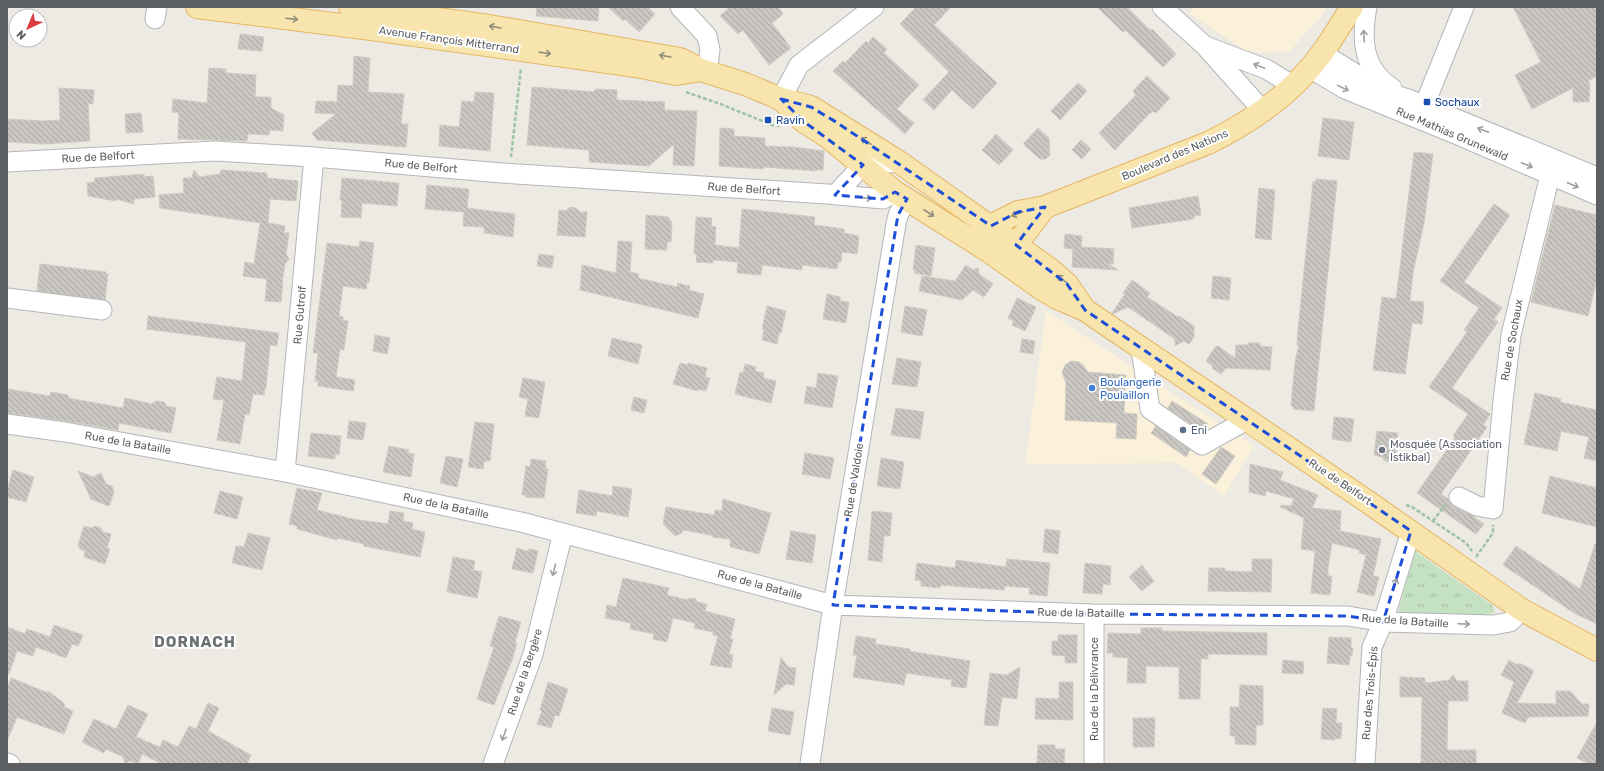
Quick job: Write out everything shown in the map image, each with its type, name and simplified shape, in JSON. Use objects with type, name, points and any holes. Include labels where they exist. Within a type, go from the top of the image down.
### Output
[{"type":"main road","name":"Avenue François Mitterrand","points":[[197,7],[262,11],[388,31],[636,66],[676,74],[704,71]]},
{"type":"main road","name":"Avenue François Mitterrand","points":[[350,7],[488,26],[680,59],[704,71],[745,84],[781,99],[811,107],[899,162]]},
{"type":"main road","name":"Boulevard des Nations","points":[[990,226],[1018,212],[1045,207],[1208,143],[1234,130],[1263,111],[1292,86],[1316,61],[1352,7]]},
{"type":"main road","name":"Avenue François Mitterrand","points":[[781,99],[803,122],[828,137],[863,165]]},
{"type":"main road","name":"Rue de Belfort","points":[[899,162],[990,226],[1067,284],[1085,310]]},
{"type":"main road","name":"Rue de Belfort","points":[[863,165],[901,195],[990,252],[1057,298],[1085,310],[1411,531],[1522,610],[1597,650]]},
{"type":"main road","points":[[990,226],[990,252],[1016,245],[1045,207]]},
{"type":"street","points":[[680,7],[707,36],[710,50],[704,71]]},
{"type":"street","points":[[781,99],[799,65],[874,7]]},
{"type":"street","points":[[1162,7],[1205,46],[1263,111]]},
{"type":"street","name":"Rue Mathias Grunewald","points":[[1367,7],[1363,33],[1367,58],[1374,71],[1388,86],[1416,102]]},
{"type":"street","points":[[1416,102],[1464,7]]},
{"type":"street","points":[[1205,46],[1266,69],[1292,86]]},
{"type":"street","name":"Rue Mathias Grunewald","points":[[1316,61],[1383,91],[1416,102],[1597,177]]},
{"type":"street","name":"Rue Mathias Grunewald","points":[[1316,61],[1346,89],[1597,195]]},
{"type":"street","name":"Rue de Belfort","points":[[7,162],[215,151],[314,157],[502,173],[883,199],[901,195]]},
{"type":"street","name":"Rue Gutrolf","points":[[285,472],[314,157]]},
{"type":"street","points":[[835,195],[863,165],[899,162]]},
{"type":"street","name":"Rue de Sochaux","points":[[1493,509],[1511,335],[1550,175]]},
{"type":"street","name":"Rue de Valdoie","points":[[810,764],[833,605],[901,195]]},
{"type":"street","points":[[7,298],[102,310]]},
{"type":"street","points":[[1141,349],[1150,409],[1202,445],[1247,420]]},
{"type":"street","name":"Rue de la Bataille","points":[[7,424],[65,432],[285,472],[521,522],[833,605],[1094,614],[1348,616],[1383,622],[1493,626],[1510,622],[1522,610]]},
{"type":"street","points":[[1459,497],[1477,506],[1493,509]]},
{"type":"street","name":"Rue des Trois-Épis","points":[[1364,764],[1372,647],[1383,622],[1411,531]]},
{"type":"street","name":"Rue de la Bergère","points":[[493,764],[533,654],[563,533]]},
{"type":"street","name":"Rue de la Délivrance","points":[[1094,614],[1094,764]]},
{"type":"path","points":[[502,173],[512,156],[522,61]]},
{"type":"path","points":[[1477,556],[1493,533],[1493,509]]},
{"type":"highlighted area","points":[[781,99],[811,107],[836,122],[991,226],[1018,212],[1045,207],[1016,245],[1067,284],[1085,310],[1411,531],[1383,622],[1348,616],[1094,614],[833,605],[898,215],[907,199],[895,192],[883,199],[835,195],[863,165],[803,121]]},
{"type":"shaded area","points":[[1193,7],[1327,7],[1323,14],[1289,52],[1261,53],[1244,50],[1190,14]]},
{"type":"shaded area","points":[[1046,311],[1254,446],[1224,496],[1176,463],[1025,464]]},
{"type":"green space","points":[[1415,551],[1492,605],[1495,612],[1484,616],[1397,616]]},
{"type":"building","points":[[537,7],[599,7],[598,21],[536,16]]},
{"type":"building","points":[[608,7],[648,7],[655,14],[639,32],[625,19],[623,21]]},
{"type":"building","points":[[730,7],[778,7],[783,14],[772,23],[791,48],[769,65],[743,30],[738,34],[720,16]]},
{"type":"building","points":[[916,7],[951,7],[934,25],[997,83],[973,109],[952,90],[934,110],[923,100],[949,72],[900,24]]},
{"type":"building","points":[[1097,7],[1127,7],[1150,30],[1152,29],[1176,54],[1163,67],[1125,30],[1123,32]]},
{"type":"building","points":[[1513,7],[1597,7],[1597,76],[1588,81],[1590,84],[1589,102],[1573,102],[1573,88],[1532,109],[1515,75],[1541,62]]},
{"type":"building","points":[[240,34],[264,37],[262,51],[238,49]]},
{"type":"building","points":[[873,37],[887,49],[884,53],[919,85],[897,109],[914,123],[905,134],[833,71],[843,61],[845,63],[866,41],[868,43]]},
{"type":"building","points":[[354,56],[370,58],[368,92],[404,94],[401,124],[408,124],[406,147],[317,140],[312,133],[336,114],[315,113],[316,101],[337,102],[338,85],[353,86]]},
{"type":"building","points":[[209,68],[226,69],[226,73],[256,75],[255,97],[271,97],[271,108],[284,115],[283,131],[270,130],[269,135],[248,134],[247,141],[178,139],[179,113],[172,112],[173,99],[207,103]]},
{"type":"building","points":[[1147,76],[1170,98],[1156,113],[1154,111],[1149,114],[1115,150],[1099,133],[1136,95],[1133,91]]},
{"type":"building","points":[[1078,83],[1087,91],[1060,120],[1051,111]]},
{"type":"building","points":[[532,87],[594,92],[595,89],[617,90],[617,100],[665,102],[664,110],[697,111],[694,166],[673,165],[674,144],[649,166],[589,162],[589,150],[527,145]]},
{"type":"building","points":[[59,88],[94,90],[93,104],[88,103],[90,141],[44,144],[7,142],[7,119],[43,121],[60,120]]},
{"type":"building","points":[[475,92],[494,93],[490,151],[439,146],[440,125],[459,127],[462,101],[474,102]]},
{"type":"building","points":[[141,113],[143,132],[126,133],[125,114]]},
{"type":"building","points":[[1323,118],[1354,122],[1349,160],[1318,156]]},
{"type":"building","points":[[720,128],[734,129],[734,136],[765,138],[765,146],[793,147],[824,151],[823,170],[816,171],[764,167],[763,169],[719,166]]},
{"type":"building","points":[[1038,128],[1049,138],[1050,155],[1046,159],[1040,159],[1023,144]]},
{"type":"building","points":[[996,134],[1013,150],[999,165],[982,150]]},
{"type":"building","points":[[1081,140],[1091,149],[1082,159],[1072,150]]},
{"type":"building","points":[[1414,152],[1433,154],[1424,223],[1413,273],[1410,301],[1424,302],[1422,324],[1412,323],[1405,374],[1373,370],[1382,297],[1396,299]]},
{"type":"building","points":[[194,170],[200,177],[220,174],[221,170],[267,173],[267,178],[298,181],[296,201],[270,199],[268,223],[285,226],[284,233],[289,233],[286,254],[289,259],[285,264],[281,302],[265,301],[267,279],[243,276],[245,262],[254,264],[260,223],[160,208],[159,195],[184,193],[183,178],[192,178]]},
{"type":"building","points":[[144,174],[144,177],[153,176],[155,197],[134,199],[134,204],[116,199],[116,201],[88,196],[87,183],[95,182],[95,178]]},
{"type":"building","points":[[342,178],[399,183],[397,206],[362,203],[361,218],[341,217],[342,200],[340,200]]},
{"type":"building","points":[[1316,179],[1337,181],[1314,411],[1293,409],[1293,406],[1291,405],[1295,362],[1299,345],[1297,345],[1298,330],[1313,182],[1316,182]]},
{"type":"building","points":[[427,185],[469,189],[467,208],[515,214],[513,237],[484,233],[484,227],[463,226],[464,212],[425,209]]},
{"type":"building","points":[[1259,188],[1275,190],[1271,240],[1255,238]]},
{"type":"building","points":[[1198,196],[1201,215],[1194,216],[1194,219],[1132,228],[1129,208]]},
{"type":"building","points":[[1494,204],[1510,215],[1464,282],[1502,308],[1494,319],[1498,322],[1452,388],[1490,414],[1483,425],[1487,427],[1441,494],[1448,499],[1454,507],[1473,516],[1484,524],[1476,534],[1417,493],[1455,438],[1453,436],[1468,414],[1429,387],[1467,332],[1464,330],[1479,308],[1440,281]]},
{"type":"building","points":[[1555,205],[1597,215],[1597,279],[1588,316],[1531,302]]},
{"type":"building","points":[[570,207],[576,208],[580,212],[587,212],[585,237],[557,235],[559,210],[566,211]]},
{"type":"building","points":[[742,209],[815,217],[814,225],[844,229],[844,233],[859,236],[857,254],[842,252],[841,262],[838,262],[837,269],[802,265],[802,270],[762,265],[761,275],[737,273],[738,262],[713,260],[713,263],[696,262],[697,254],[694,254],[696,217],[712,218],[711,226],[716,227],[715,245],[739,248]]},
{"type":"building","points":[[646,215],[668,217],[672,223],[671,242],[667,242],[667,250],[645,249]]},
{"type":"building","points":[[1065,234],[1082,236],[1081,247],[1114,249],[1113,264],[1108,264],[1118,270],[1072,267],[1073,249],[1064,248]]},
{"type":"building","points":[[360,241],[374,243],[369,283],[367,282],[366,289],[343,286],[339,316],[343,317],[343,320],[348,321],[344,350],[340,349],[336,377],[355,380],[353,391],[318,386],[318,381],[315,381],[318,353],[313,353],[327,243],[359,247]]},
{"type":"building","points":[[618,241],[632,242],[630,272],[639,274],[638,278],[677,287],[678,283],[690,286],[689,290],[704,294],[698,318],[580,290],[582,265],[616,273]]},
{"type":"building","points":[[916,245],[935,248],[931,276],[915,273],[915,270],[913,270]]},
{"type":"building","points":[[539,254],[554,256],[552,268],[537,266]]},
{"type":"building","points":[[40,264],[106,272],[105,274],[108,274],[105,300],[37,291]]},
{"type":"building","points":[[966,265],[973,270],[978,268],[979,274],[993,284],[984,297],[973,290],[962,300],[919,291],[922,276],[955,281]]},
{"type":"building","points":[[1213,276],[1231,278],[1229,300],[1211,298]]},
{"type":"building","points":[[1132,280],[1150,293],[1147,297],[1194,326],[1194,337],[1189,344],[1184,341],[1175,346],[1175,339],[1128,307],[1113,314],[1112,313],[1125,294],[1123,293]]},
{"type":"building","points":[[827,294],[840,297],[840,301],[849,302],[846,323],[823,319]]},
{"type":"building","points":[[1017,298],[1036,307],[1025,331],[1012,325],[1014,321],[1008,318]]},
{"type":"building","points":[[767,306],[786,311],[777,344],[762,340],[764,329],[762,329]]},
{"type":"building","points":[[905,306],[927,310],[922,336],[901,332]]},
{"type":"building","points":[[148,316],[279,333],[277,346],[270,345],[264,395],[253,394],[249,415],[245,414],[240,444],[217,440],[224,400],[213,399],[217,377],[242,381],[246,342],[147,329]]},
{"type":"building","points":[[375,335],[390,338],[387,354],[373,351]]},
{"type":"building","points":[[612,338],[642,345],[638,364],[608,356]]},
{"type":"building","points":[[1022,339],[1035,341],[1033,354],[1020,352]]},
{"type":"building","points":[[1248,343],[1260,343],[1260,346],[1272,347],[1270,370],[1226,368],[1221,374],[1212,368],[1213,366],[1206,361],[1215,347],[1218,346],[1235,358],[1236,345],[1248,345]]},
{"type":"building","points":[[897,358],[921,362],[917,387],[892,384]]},
{"type":"building","points":[[1071,361],[1079,362],[1088,372],[1126,375],[1124,413],[1137,414],[1136,439],[1116,438],[1117,423],[1065,420],[1066,383],[1062,372],[1065,365]]},
{"type":"building","points":[[680,363],[688,365],[688,363],[707,368],[705,377],[710,378],[706,391],[698,389],[698,391],[673,384]]},
{"type":"building","points":[[745,364],[756,367],[755,371],[764,373],[763,378],[776,381],[771,403],[735,394],[740,372],[743,373]]},
{"type":"building","points":[[818,373],[838,376],[832,408],[804,403],[807,386],[816,388]]},
{"type":"building","points":[[523,378],[545,382],[539,418],[525,416],[528,399],[519,397]]},
{"type":"building","points":[[7,389],[50,396],[51,392],[68,395],[68,398],[123,408],[125,398],[152,404],[156,401],[164,402],[166,406],[176,408],[171,433],[119,423],[118,430],[7,413]]},
{"type":"building","points":[[1535,393],[1561,399],[1560,402],[1597,410],[1597,461],[1584,458],[1589,437],[1561,431],[1557,451],[1524,444]]},
{"type":"building","points":[[634,397],[647,400],[644,413],[631,410]]},
{"type":"building","points":[[1172,401],[1208,424],[1202,432],[1168,408]]},
{"type":"building","points":[[896,408],[924,412],[920,439],[891,435]]},
{"type":"building","points":[[1334,417],[1354,419],[1351,442],[1332,439]]},
{"type":"building","points":[[349,421],[366,423],[363,440],[347,438]]},
{"type":"building","points":[[475,422],[494,424],[490,461],[484,461],[483,469],[468,467]]},
{"type":"building","points":[[1156,426],[1190,450],[1186,457],[1151,433]]},
{"type":"building","points":[[1377,431],[1398,433],[1395,462],[1385,461],[1382,457],[1374,455]]},
{"type":"building","points":[[311,433],[341,436],[339,455],[335,454],[335,459],[308,456]]},
{"type":"building","points":[[389,446],[409,450],[408,453],[414,454],[411,477],[383,472]]},
{"type":"building","points":[[1221,447],[1235,456],[1216,484],[1202,474]]},
{"type":"building","points":[[805,453],[834,458],[830,479],[802,474]]},
{"type":"building","points":[[446,456],[463,459],[457,487],[440,483]]},
{"type":"building","points":[[881,458],[904,462],[900,489],[877,486]]},
{"type":"building","points":[[531,459],[546,461],[545,469],[548,469],[544,498],[525,497],[526,495],[522,495],[526,466],[530,467]]},
{"type":"building","points":[[1250,464],[1283,472],[1280,480],[1318,495],[1312,508],[1341,511],[1340,531],[1381,539],[1373,576],[1379,577],[1374,596],[1357,592],[1366,555],[1359,553],[1360,550],[1332,543],[1328,568],[1328,576],[1332,576],[1330,595],[1311,593],[1315,551],[1301,549],[1304,518],[1280,507],[1281,505],[1291,506],[1294,499],[1266,491],[1265,496],[1249,492]]},
{"type":"building","points":[[13,470],[34,477],[26,502],[7,497],[7,491]]},
{"type":"building","points":[[78,471],[93,477],[101,473],[106,484],[112,486],[114,492],[109,506],[91,499]]},
{"type":"building","points":[[1550,476],[1597,488],[1597,527],[1542,513]]},
{"type":"building","points":[[613,486],[632,489],[628,517],[597,511],[596,516],[576,513],[579,490],[612,496]]},
{"type":"building","points":[[297,488],[322,493],[317,510],[353,519],[388,524],[390,511],[404,513],[403,521],[413,523],[412,529],[425,532],[420,557],[364,546],[364,544],[338,538],[337,540],[297,529],[297,526],[289,524]]},
{"type":"building","points":[[220,491],[243,497],[237,519],[214,513]]},
{"type":"building","points":[[723,499],[771,513],[759,554],[731,547],[731,539],[712,537],[711,535],[683,530],[682,533],[675,536],[663,524],[666,507],[714,515],[715,510],[722,511]]},
{"type":"building","points":[[872,511],[892,513],[890,536],[884,536],[882,562],[868,560]]},
{"type":"building","points":[[84,526],[92,528],[95,526],[101,528],[103,532],[111,534],[107,548],[110,549],[105,564],[84,557],[85,551],[80,549],[78,545]]},
{"type":"building","points":[[1045,529],[1060,531],[1058,554],[1043,552]]},
{"type":"building","points":[[791,531],[816,535],[812,563],[786,559]]},
{"type":"building","points":[[248,533],[270,538],[262,570],[232,563],[236,546],[244,547]]},
{"type":"building","points":[[1595,544],[1597,545],[1597,624],[1574,613],[1503,565],[1516,546],[1580,589]]},
{"type":"building","points":[[517,548],[527,551],[530,549],[538,551],[533,573],[512,569]]},
{"type":"building","points":[[453,557],[475,561],[473,570],[482,572],[477,598],[447,592]]},
{"type":"building","points":[[1007,559],[1050,563],[1047,596],[1029,594],[1030,588],[1005,586],[1004,590],[941,585],[940,588],[921,586],[921,581],[915,580],[917,563],[955,568],[956,560],[1006,567]]},
{"type":"building","points":[[1252,559],[1272,559],[1271,592],[1208,591],[1209,568],[1225,568],[1225,571],[1252,572]]},
{"type":"building","points":[[1085,563],[1111,566],[1110,585],[1103,584],[1102,594],[1083,593]]},
{"type":"building","points":[[1142,565],[1154,581],[1142,591],[1129,577]]},
{"type":"building","points":[[623,578],[669,588],[667,595],[687,600],[690,598],[696,599],[697,602],[707,604],[705,611],[735,619],[730,639],[733,639],[729,654],[733,655],[731,668],[710,665],[718,636],[713,635],[713,632],[694,628],[695,623],[673,618],[667,642],[653,639],[654,634],[630,629],[631,623],[605,618],[607,605],[616,607]]},
{"type":"building","points":[[499,616],[521,622],[515,642],[517,643],[512,660],[494,705],[477,699],[494,647],[490,646]]},
{"type":"building","points":[[54,625],[83,635],[78,646],[72,644],[66,658],[36,647],[33,656],[17,651],[9,674],[7,674],[7,627],[25,634],[27,629],[50,637]]},
{"type":"building","points":[[1141,628],[1162,628],[1162,631],[1267,633],[1267,655],[1208,654],[1208,659],[1201,659],[1200,699],[1179,699],[1179,667],[1146,666],[1146,683],[1127,683],[1128,658],[1113,657],[1113,653],[1107,653],[1108,633],[1141,634]]},
{"type":"building","points":[[1058,635],[1077,635],[1077,663],[1065,663],[1065,656],[1052,655],[1052,641],[1058,641]]},
{"type":"building","points":[[856,636],[876,639],[875,644],[910,649],[909,651],[970,661],[966,688],[951,686],[952,680],[906,673],[904,685],[853,677],[857,655],[853,655]]},
{"type":"building","points":[[1329,637],[1351,638],[1351,647],[1353,649],[1349,665],[1327,663]]},
{"type":"building","points":[[781,657],[788,667],[796,668],[794,685],[786,684],[774,695]]},
{"type":"building","points":[[1283,660],[1304,662],[1303,674],[1282,673]]},
{"type":"building","points":[[1509,660],[1533,670],[1533,673],[1517,703],[1556,704],[1556,691],[1570,691],[1582,704],[1589,704],[1588,716],[1528,717],[1525,723],[1502,713],[1514,682],[1501,675]]},
{"type":"building","points":[[1020,667],[1017,699],[1002,697],[998,726],[984,725],[990,673],[1007,675]]},
{"type":"building","points":[[1453,675],[1457,681],[1468,681],[1468,701],[1448,701],[1447,750],[1476,750],[1476,764],[1421,764],[1422,697],[1400,697],[1400,677],[1425,678],[1425,683],[1449,680]]},
{"type":"building","points":[[11,678],[48,693],[48,691],[65,704],[64,707],[73,711],[64,734],[17,717],[7,741],[7,689]]},
{"type":"building","points":[[548,682],[568,689],[559,716],[555,715],[551,728],[537,724],[542,711],[540,710]]},
{"type":"building","points":[[1059,682],[1073,682],[1073,720],[1035,719],[1036,698],[1059,699]]},
{"type":"building","points":[[1240,685],[1263,686],[1263,725],[1256,725],[1256,745],[1235,744],[1235,736],[1230,736],[1230,707],[1239,707]]},
{"type":"building","points":[[208,703],[219,708],[208,731],[251,755],[247,764],[162,764],[142,754],[138,764],[131,761],[125,763],[123,757],[106,749],[104,753],[82,742],[94,719],[116,729],[128,705],[148,714],[136,737],[160,747],[163,740],[178,747],[189,726],[196,729]]},
{"type":"building","points":[[772,708],[794,712],[790,735],[768,731]]},
{"type":"building","points":[[1323,708],[1337,709],[1336,723],[1342,723],[1341,739],[1321,739]]},
{"type":"building","points":[[1133,718],[1155,718],[1154,747],[1133,747]]},
{"type":"building","points":[[1597,722],[1597,764],[1589,764],[1577,758]]},
{"type":"building","points":[[1038,745],[1055,745],[1055,749],[1065,749],[1064,764],[1037,764]]},
{"type":"place","name":"Sochaux","points":[[1427,102]]},
{"type":"place","name":"Ravin","points":[[768,120]]},
{"type":"place","name":"Boulangerie Poulaillon","points":[[1092,388]]},
{"type":"place","name":"Eni","points":[[1183,430]]},
{"type":"place","name":"Mosquée (Association Istikbal)","points":[[1382,450]]},
{"type":"district","name":"DORNACH","points":[[195,642]]}]
